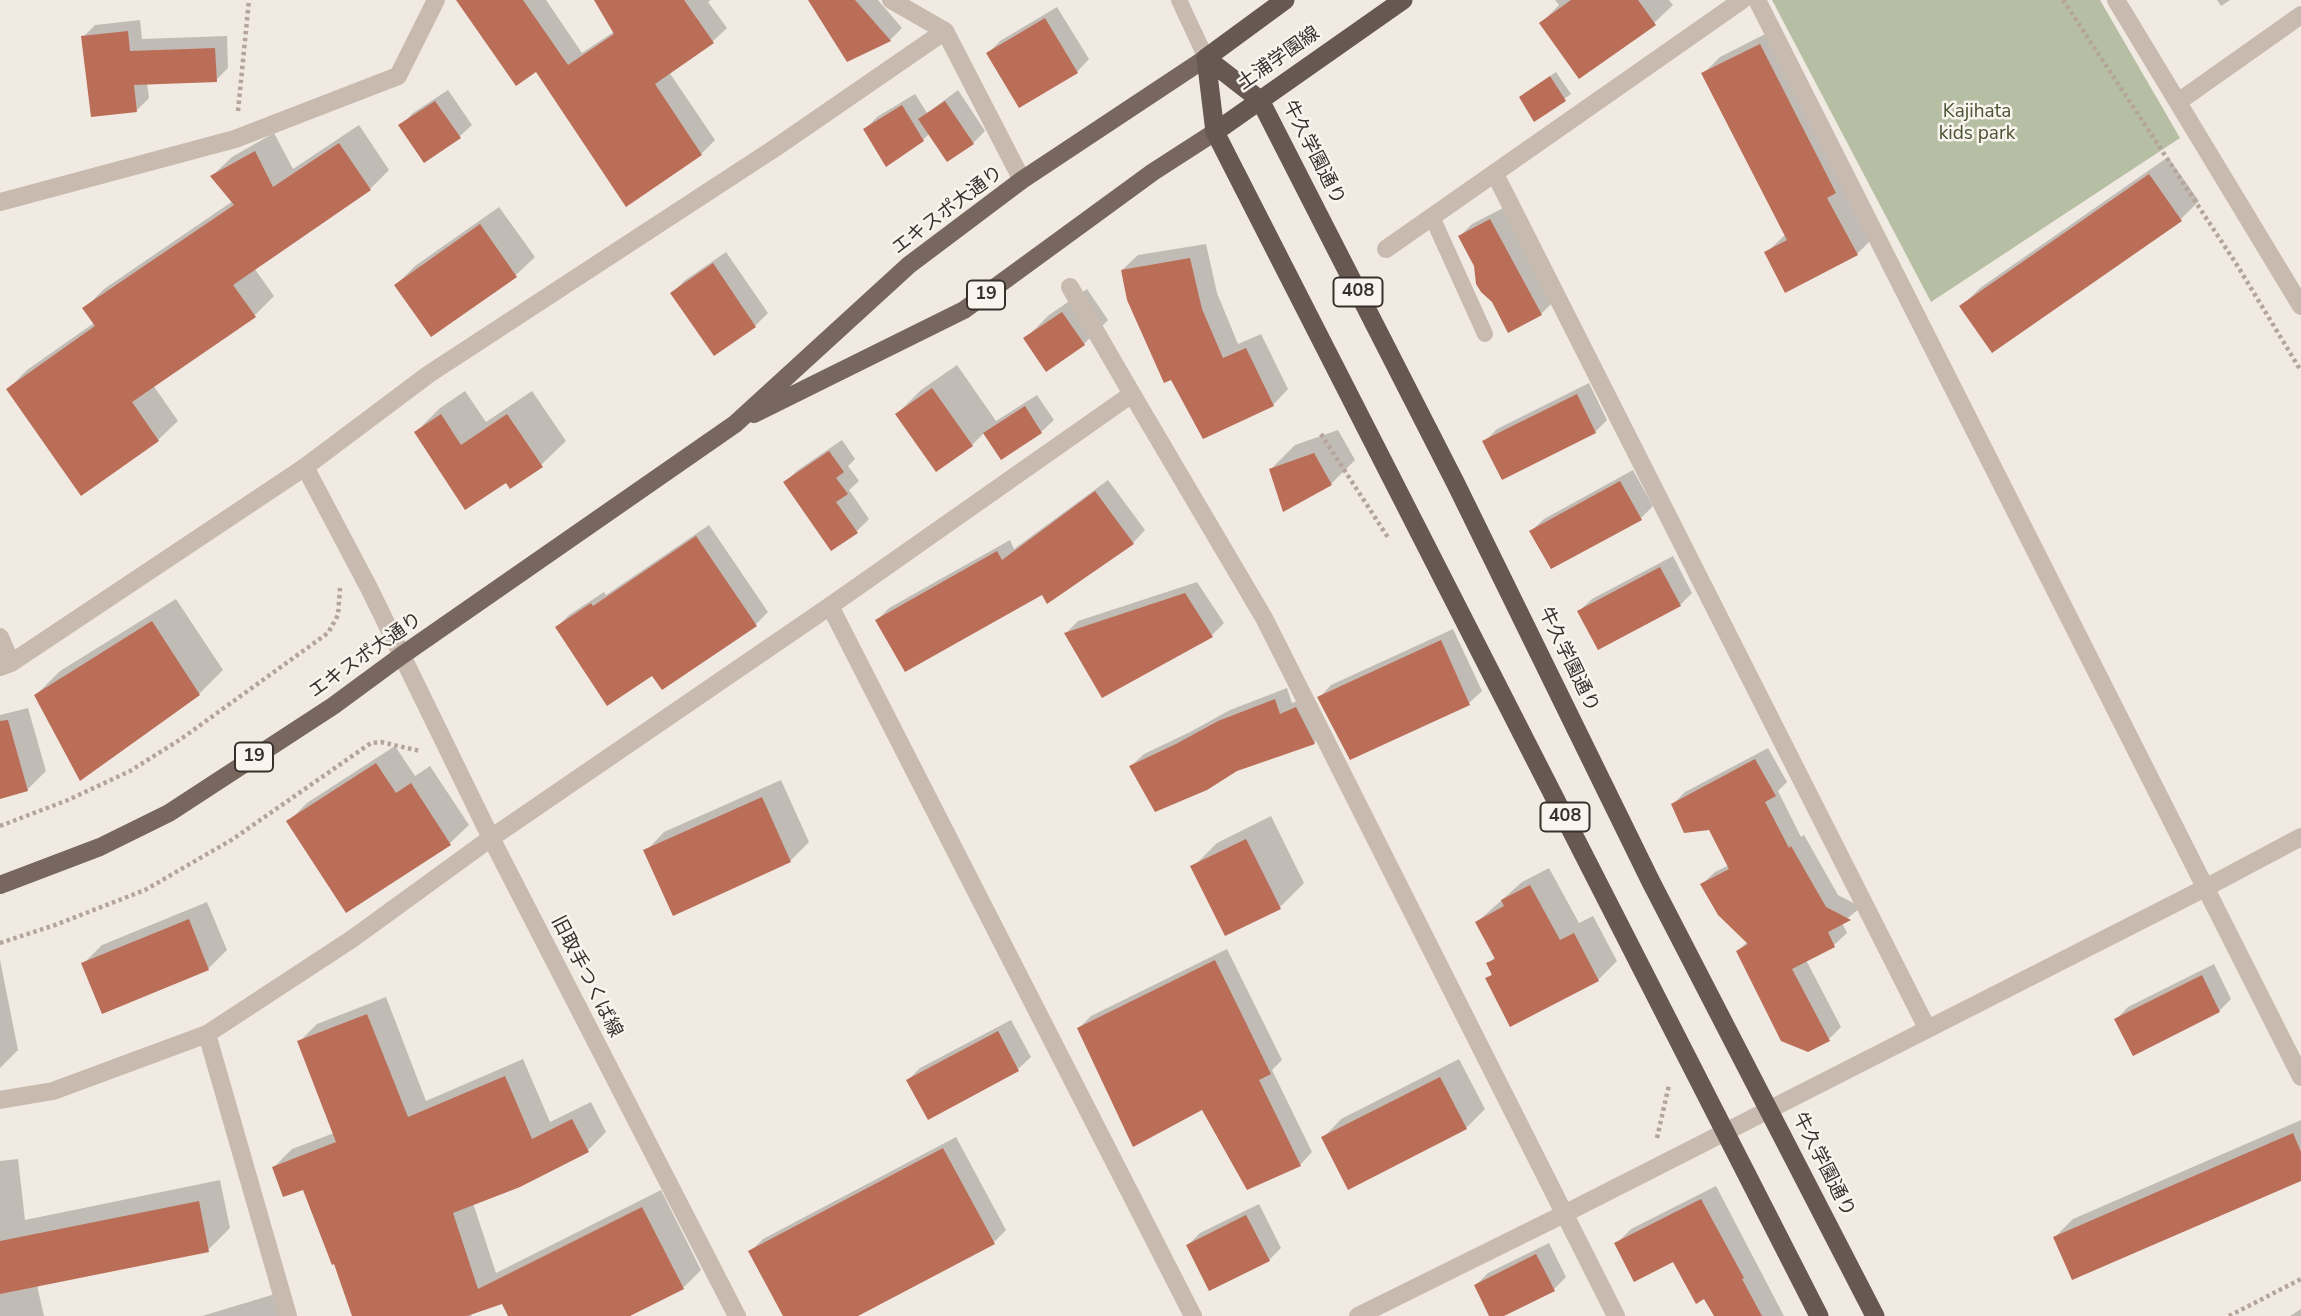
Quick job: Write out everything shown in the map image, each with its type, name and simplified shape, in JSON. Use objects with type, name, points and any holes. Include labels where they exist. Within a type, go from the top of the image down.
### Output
[{"type":"highway","points":[[1206,58],[1285,0]]},
{"type":"highway","name":"土浦学園線","points":[[1215,132],[1404,0]]},
{"type":"highway","name":"牛久学園通り","points":[[1206,58],[1260,100],[1456,484],[1651,882],[1875,1316]]},
{"type":"highway","name":"408","points":[[1206,58],[1215,132],[1819,1316]]},
{"type":"main road","name":"エキスポ大通り","points":[[0,885],[100,847],[169,813],[333,706],[735,424],[909,265],[1022,180],[1206,58]]},
{"type":"main road","name":"エキスポ大通り","points":[[735,424],[964,310],[1153,172],[1215,132]]},
{"type":"street","points":[[0,202],[234,139],[398,76],[436,0]]},
{"type":"street","points":[[891,0],[945,31],[1022,180]]},
{"type":"street","points":[[1386,249],[1742,0]]},
{"type":"street","points":[[1757,0],[2301,1077]]},
{"type":"street","points":[[2116,0],[2301,306]]},
{"type":"street","points":[[2178,102],[2301,15]]},
{"type":"street","points":[[0,637],[5,665],[305,467],[429,374],[775,148],[945,31]]},
{"type":"street","points":[[1495,174],[1927,1028]]},
{"type":"street","points":[[1070,287],[1264,618],[1616,1316]]},
{"type":"street","points":[[0,1100],[53,1091],[207,1034],[352,939],[491,838],[830,606],[1132,394]]},
{"type":"street","name":"旧取手つくば線","points":[[305,467],[369,589],[491,838],[737,1316]]},
{"type":"street","points":[[830,606],[1194,1316]]},
{"type":"street","points":[[1358,1316],[1564,1214],[2301,837]]},
{"type":"street","points":[[207,1034],[288,1316]]},
{"type":"lane","points":[[1179,0],[1206,58]]},
{"type":"lane","points":[[1432,217],[1485,334]]},
{"type":"path","points":[[234,139],[249,0]]},
{"type":"path","points":[[2063,0],[2237,265],[2301,371]]},
{"type":"path","points":[[1321,434],[1396,549]]},
{"type":"path","points":[[0,826],[68,800],[131,771],[181,739],[328,633],[338,615],[340,583]]},
{"type":"path","points":[[0,943],[145,890],[233,839],[371,743],[381,742],[422,751],[429,758]]},
{"type":"path","points":[[1657,1139],[1670,1087],[1664,1074]]},
{"type":"path","points":[[2229,1316],[2301,1279]]},
{"type":"green space","name":"Kajihata kids park","points":[[1772,0],[2100,0],[2180,138],[1931,302]]},
{"type":"building","points":[[456,0],[523,0],[568,65],[614,34],[594,0],[684,0],[714,43],[655,84],[702,155],[626,207],[536,72],[516,86]]},
{"type":"building","points":[[808,0],[855,0],[891,41],[847,62]]},
{"type":"building","points":[[1571,0],[1638,0],[1656,25],[1579,79],[1539,23]]},
{"type":"building","points":[[1045,18],[1078,73],[1019,108],[986,53]]},
{"type":"building","points":[[128,31],[130,51],[215,48],[217,82],[134,85],[137,112],[91,117],[81,36]]},
{"type":"building","points":[[1760,44],[1836,193],[1827,198],[1858,255],[1785,293],[1764,252],[1787,240],[1701,73]]},
{"type":"building","points":[[1550,76],[1566,101],[1534,122],[1519,97]]},
{"type":"building","points":[[435,101],[461,138],[424,163],[398,125]]},
{"type":"building","points":[[945,101],[974,144],[947,162],[918,119]]},
{"type":"building","points":[[902,105],[924,141],[886,167],[863,129]]},
{"type":"building","points":[[339,143],[371,190],[233,285],[256,317],[132,402],[159,441],[81,496],[6,389],[95,326],[82,308],[234,205],[210,176],[255,151],[273,187]]},
{"type":"building","points":[[2149,174],[2182,221],[1992,353],[1959,306]]},
{"type":"building","points":[[1490,219],[1542,315],[1508,333],[1492,302],[1476,284],[1474,266],[1458,236]]},
{"type":"building","points":[[480,224],[517,277],[431,337],[394,285]]},
{"type":"building","points":[[1190,258],[1202,309],[1223,358],[1246,348],[1274,406],[1203,439],[1171,380],[1164,383],[1127,300],[1121,270]]},
{"type":"building","points":[[713,263],[756,327],[714,356],[670,293]]},
{"type":"building","points":[[1062,312],[1085,345],[1046,372],[1023,338]]},
{"type":"building","points":[[932,388],[973,446],[936,472],[895,414]]},
{"type":"building","points":[[1577,394],[1596,433],[1502,480],[1482,441]]},
{"type":"building","points":[[1025,406],[1042,433],[1001,460],[983,433]]},
{"type":"building","points":[[441,414],[461,445],[507,414],[543,467],[510,489],[506,483],[465,510],[414,432]]},
{"type":"building","points":[[829,451],[844,472],[836,478],[848,494],[836,502],[858,533],[831,551],[783,482]]},
{"type":"building","points":[[1314,453],[1332,485],[1283,512],[1269,469]]},
{"type":"building","points":[[1620,481],[1642,520],[1551,569],[1529,531]]},
{"type":"building","points":[[1095,491],[1134,544],[1047,604],[1042,595],[905,672],[875,620],[997,551],[1002,560]]},
{"type":"building","points":[[696,536],[757,626],[662,690],[652,676],[607,706],[555,627],[591,603],[593,606]]},
{"type":"building","points":[[1660,567],[1681,606],[1598,650],[1577,611]]},
{"type":"building","points":[[1185,593],[1213,637],[1102,698],[1064,633]]},
{"type":"building","points":[[152,621],[200,695],[80,781],[34,695]]},
{"type":"building","points":[[1441,640],[1470,705],[1350,760],[1317,697]]},
{"type":"building","points":[[1275,699],[1280,714],[1296,707],[1315,744],[1237,771],[1207,790],[1155,812],[1129,766],[1218,721]]},
{"type":"building","points":[[8,720],[28,791],[0,799],[0,721]]},
{"type":"building","points":[[1755,759],[1776,796],[1765,802],[1789,848],[1791,846],[1826,907],[1851,920],[1828,932],[1835,947],[1792,969],[1830,1041],[1808,1052],[1781,1041],[1736,951],[1748,944],[1718,915],[1700,884],[1729,869],[1709,830],[1684,833],[1671,804]]},
{"type":"building","points":[[376,763],[396,793],[411,783],[451,845],[346,913],[286,821]]},
{"type":"building","points":[[762,797],[791,862],[673,916],[643,850]]},
{"type":"building","points":[[1246,839],[1281,909],[1225,936],[1190,866]]},
{"type":"building","points":[[1530,885],[1560,940],[1574,933],[1599,981],[1510,1027],[1485,978],[1492,975],[1486,963],[1495,959],[1475,922],[1504,906],[1501,900]]},
{"type":"building","points":[[189,919],[209,970],[102,1014],[81,963]]},
{"type":"building","points":[[1215,960],[1271,1074],[1259,1080],[1301,1166],[1247,1190],[1202,1110],[1133,1147],[1077,1028]]},
{"type":"building","points":[[2202,975],[2220,1012],[2133,1056],[2114,1019]]},
{"type":"building","points":[[367,1014],[408,1117],[505,1076],[532,1139],[572,1119],[589,1152],[520,1187],[453,1213],[478,1289],[642,1207],[684,1289],[630,1316],[508,1316],[502,1304],[467,1316],[352,1316],[303,1190],[283,1197],[272,1167],[336,1142],[297,1041]]},
{"type":"building","points":[[998,1031],[1019,1071],[928,1120],[906,1080]]},
{"type":"building","points":[[1440,1077],[1467,1129],[1348,1190],[1321,1137]]},
{"type":"building","points":[[2293,1133],[2301,1152],[2301,1181],[2072,1280],[2053,1237]]},
{"type":"building","points":[[943,1148],[995,1244],[858,1316],[783,1316],[748,1251]]},
{"type":"building","points":[[1701,1199],[1762,1316],[1714,1316],[1704,1299],[1696,1304],[1673,1262],[1634,1282],[1614,1243]]},
{"type":"building","points":[[199,1201],[209,1252],[0,1294],[0,1241]]},
{"type":"building","points":[[1246,1215],[1270,1261],[1209,1291],[1186,1245]]},
{"type":"building","points":[[1536,1254],[1555,1291],[1504,1316],[1489,1316],[1474,1285]]}]
